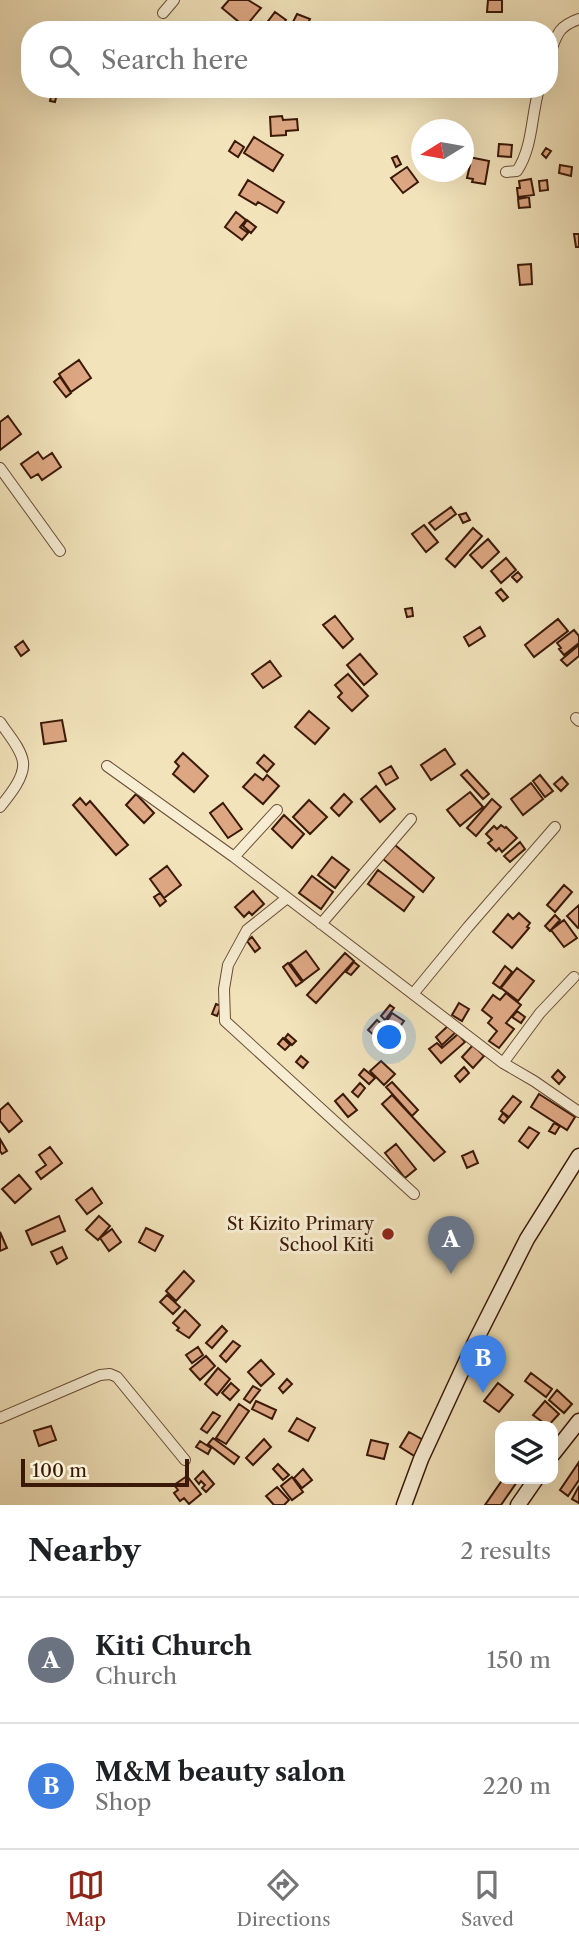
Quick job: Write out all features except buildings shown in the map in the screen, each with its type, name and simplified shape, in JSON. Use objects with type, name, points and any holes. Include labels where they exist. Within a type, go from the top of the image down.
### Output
[{"type":"street","points":[[163,13],[174,0]]},
{"type":"street","points":[[558,36],[565,24],[579,19]]},
{"type":"street","points":[[506,172],[517,171],[525,159],[537,98]]},
{"type":"street","points":[[0,468],[60,551]]},
{"type":"street","points":[[0,722],[23,762],[18,780],[0,807]]},
{"type":"street","points":[[107,766],[234,858],[503,1063],[579,1112]]},
{"type":"street","points":[[234,858],[277,810]]},
{"type":"street","points":[[321,924],[411,819]]},
{"type":"street","points":[[413,994],[555,827]]},
{"type":"street","points":[[287,898],[247,930],[228,965],[224,989],[225,1021],[414,1194]]},
{"type":"street","points":[[503,1063],[540,1013],[574,977]]},
{"type":"street","points":[[404,1505],[421,1459],[476,1340],[527,1239],[579,1156]]},
{"type":"street","points":[[0,1418],[100,1375],[110,1374],[117,1377],[185,1460]]},
{"type":"street","points":[[558,1448],[579,1421]]},
{"type":"street","points":[[518,1505],[533,1484]]},
{"type":"place","name":"St Kizito Primary School Kiti","points":[[388,1234]]},
{"type":"place","name":"Kiti Church","points":[[451,1274]]},
{"type":"place","name":"M&M beauty salon","points":[[483,1393]]}]
